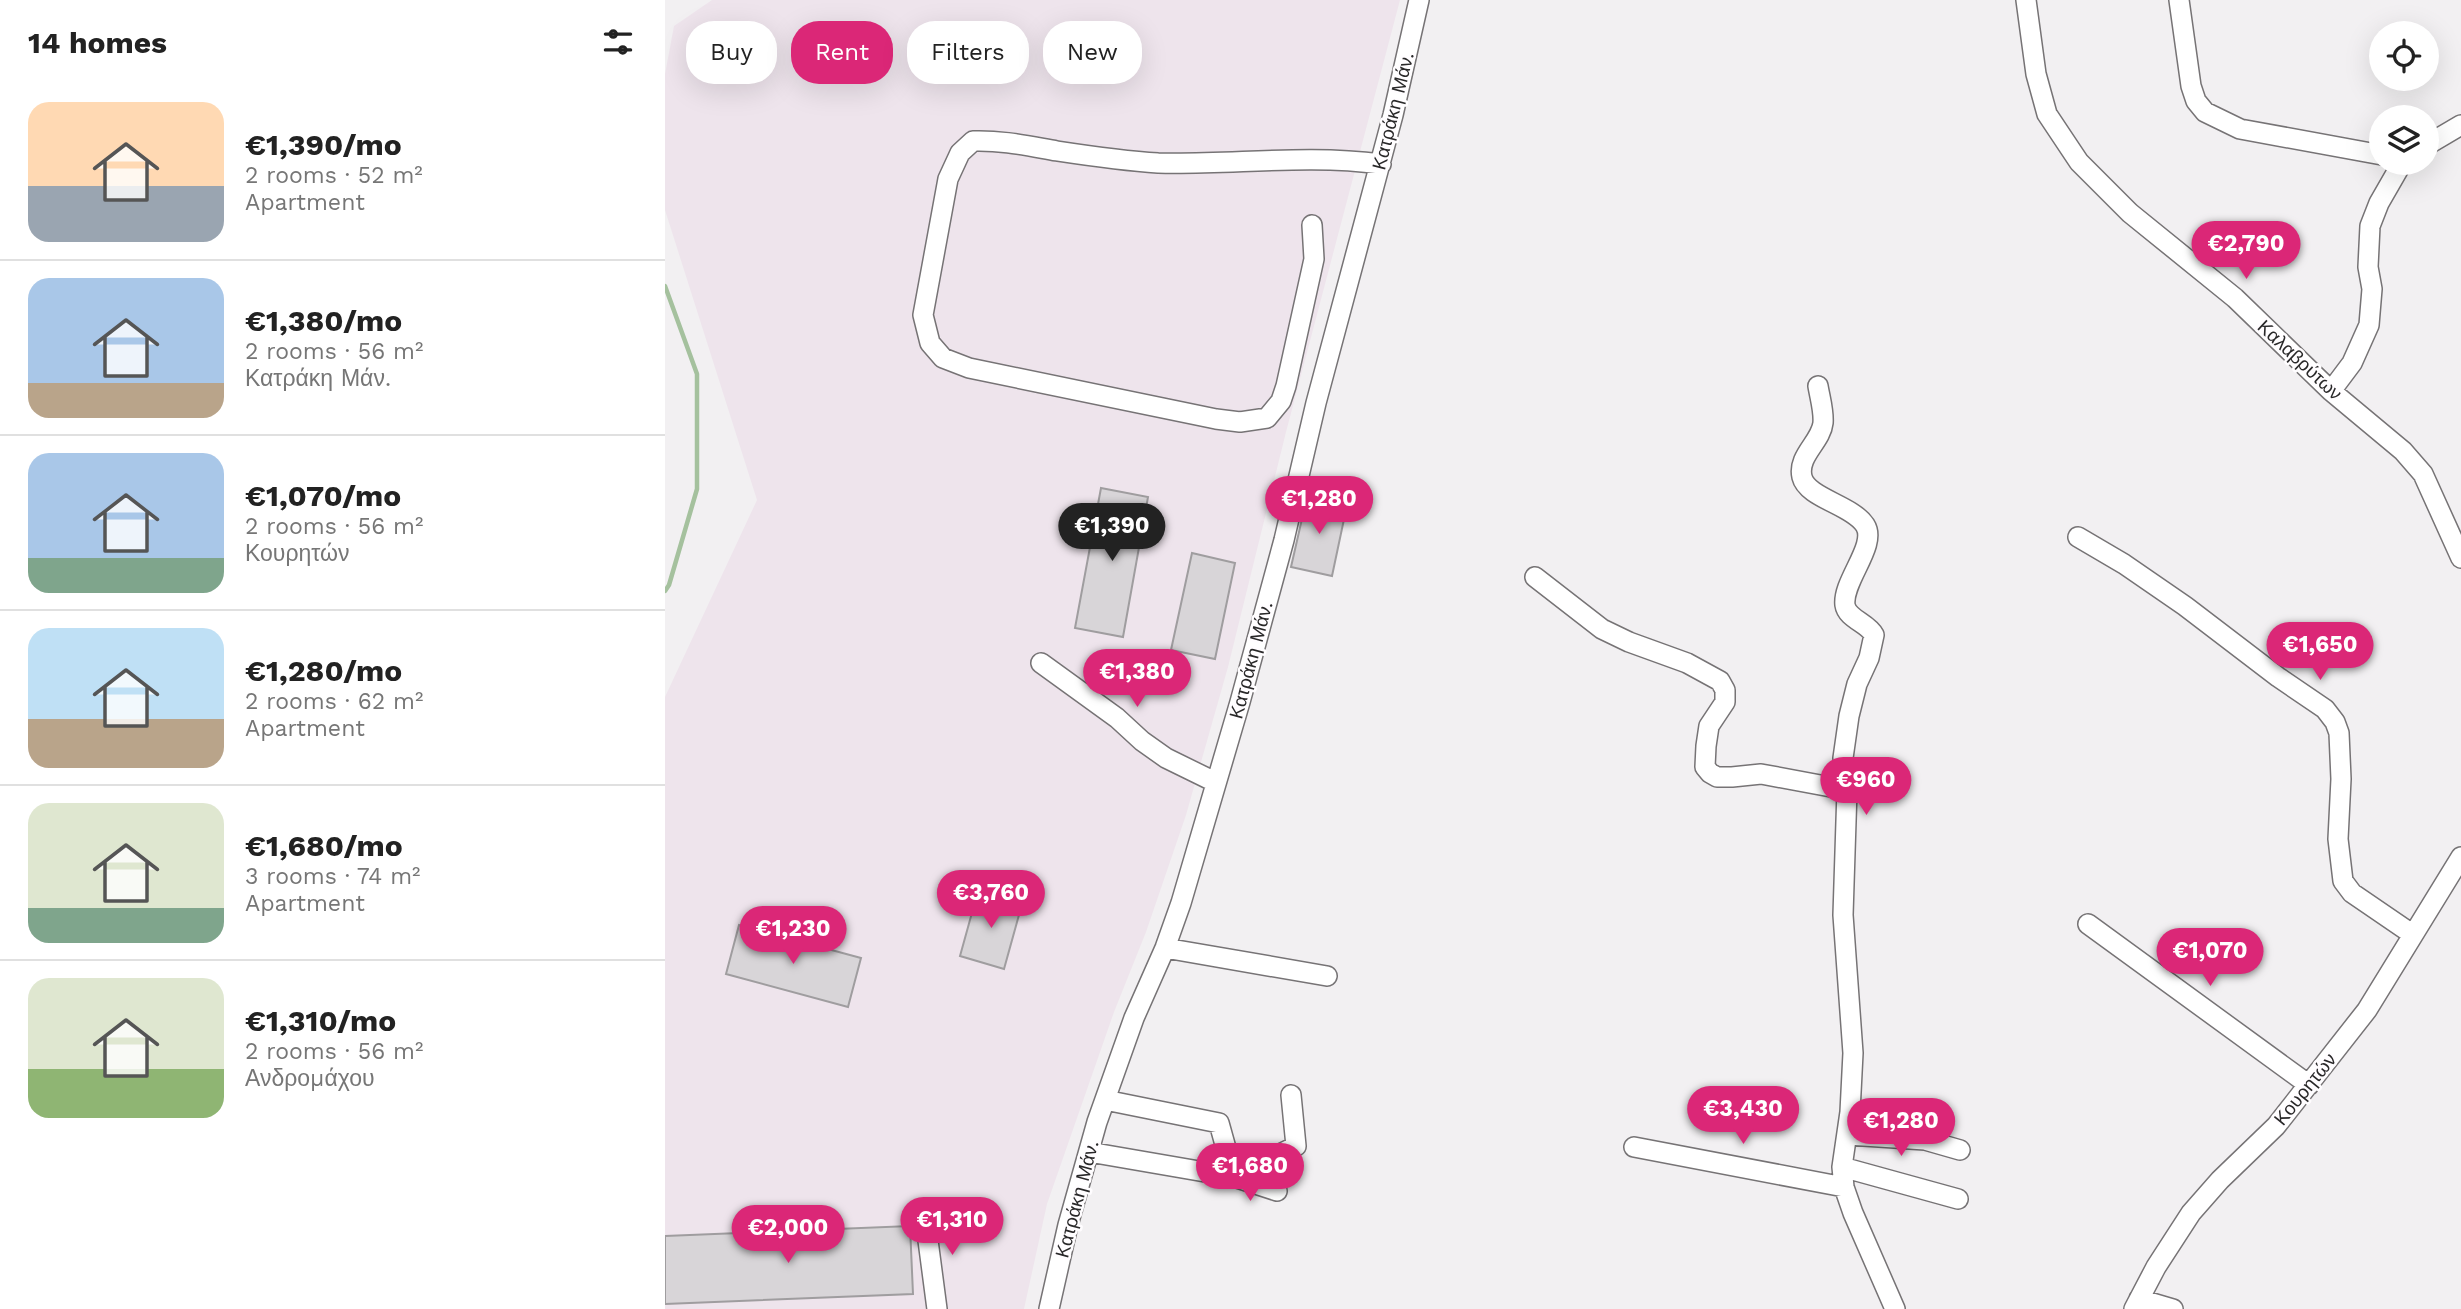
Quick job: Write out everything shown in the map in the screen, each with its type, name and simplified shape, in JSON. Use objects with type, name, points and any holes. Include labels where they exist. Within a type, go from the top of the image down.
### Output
[{"type":"street","name":"Κατράκη Μάν.","points":[[1049,1309],[1068,1225],[1105,1100],[1134,1018],[1165,948],[1204,829],[1215,782],[1262,623],[1316,403],[1381,164],[1419,0]]},
{"type":"street","name":"Καλαβρύτων","points":[[2026,0],[2036,74],[2047,114],[2079,162],[2130,213],[2235,298],[2331,391],[2403,451],[2423,474],[2461,558]]},
{"type":"street","points":[[2179,0],[2191,86],[2196,101],[2205,112],[2240,129],[2369,153]]},
{"type":"street","points":[[2439,138],[2461,125]]},
{"type":"street","points":[[1312,225],[1314,259],[1286,386],[1281,401],[1267,418],[1240,422],[1216,419],[969,368],[943,358],[930,343],[923,315],[948,179],[960,153],[973,141],[997,140],[1057,151],[1155,163],[1249,163],[1320,158],[1381,164]]},
{"type":"street","points":[[2331,391],[2352,363],[2369,325],[2372,289],[2368,267],[2370,226],[2395,175]]},
{"type":"street","points":[[1818,386],[1823,424],[1801,467],[1802,476],[1808,487],[1863,522],[1868,534],[1847,587],[1846,599],[1848,612],[1870,627],[1874,635],[1869,658],[1857,684],[1843,758],[1847,790],[1843,915],[1853,1053],[1842,1167],[1844,1187],[1895,1309]]},
{"type":"street","points":[[2078,537],[2185,606],[2325,709],[2339,733],[2341,779],[2338,839],[2343,881],[2352,893],[2412,934]]},
{"type":"street","points":[[1535,577],[1602,629],[1687,663],[1720,681],[1725,690],[1725,702],[1709,726],[1705,767],[1710,773],[1717,777],[1762,774],[1847,790]]},
{"type":"street","points":[[1041,663],[1117,718],[1166,758],[1215,782]]},
{"type":"street","name":"Κουρητών","points":[[2137,1304],[2178,1231],[2199,1204],[2276,1126],[2367,1010],[2461,857]]},
{"type":"street","points":[[2088,923],[2309,1085]]},
{"type":"street","points":[[1165,948],[1327,976]]},
{"type":"street","points":[[1234,1177],[1296,1146],[1291,1095]]},
{"type":"street","points":[[1105,1100],[1219,1123],[1234,1177]]},
{"type":"street","points":[[1847,1135],[1925,1140],[1960,1150]]},
{"type":"street","points":[[1634,1147],[1844,1187]]},
{"type":"street","points":[[1089,1152],[1234,1177],[1277,1191]]},
{"type":"street","points":[[1842,1167],[1958,1199]]},
{"type":"street","points":[[924,1210],[937,1309]]},
{"type":"street","points":[[2137,1304],[2172,1309]]},
{"type":"shaded area","points":[[712,0],[1400,0],[1286,432],[1228,667],[1186,815],[1047,1204],[1024,1309],[665,1309],[665,697],[757,500],[665,210],[665,74],[674,26]]},
{"type":"building","points":[[1101,488],[1148,497],[1123,637],[1075,628]]},
{"type":"building","points":[[1307,497],[1347,505],[1332,576],[1291,567]]},
{"type":"building","points":[[1192,553],[1235,563],[1215,659],[1171,650]]},
{"type":"building","points":[[978,891],[1022,904],[1004,969],[960,956]]},
{"type":"building","points":[[739,925],[861,958],[848,1007],[726,974]]},
{"type":"building","points":[[910,1226],[913,1294],[665,1304],[665,1236]]},
{"type":"waterway","points":[[665,286],[697,374],[697,489],[665,591]]}]
